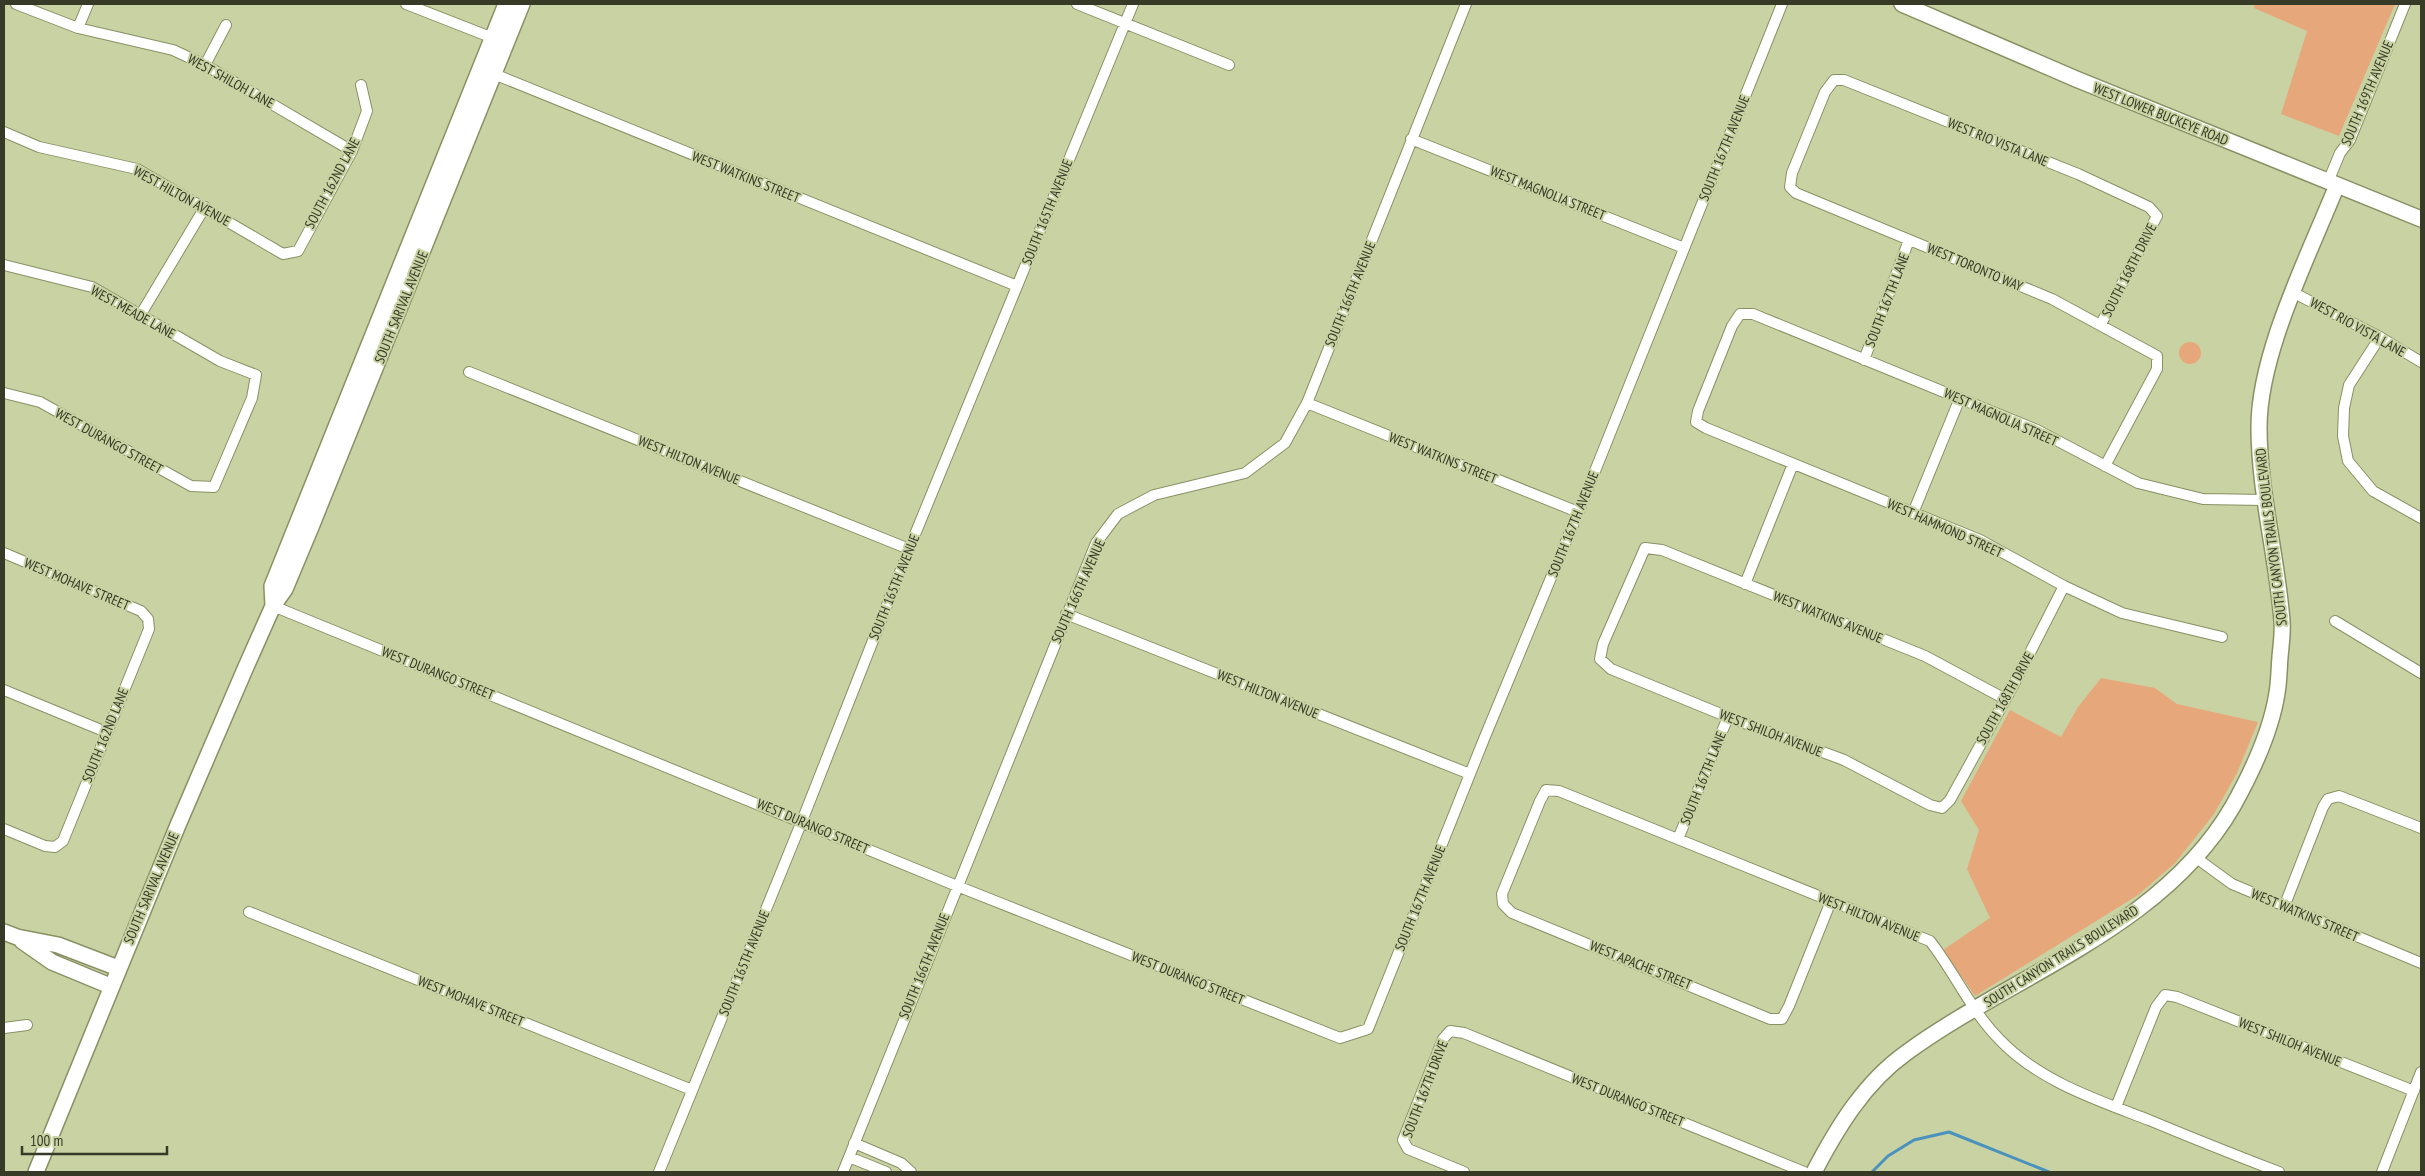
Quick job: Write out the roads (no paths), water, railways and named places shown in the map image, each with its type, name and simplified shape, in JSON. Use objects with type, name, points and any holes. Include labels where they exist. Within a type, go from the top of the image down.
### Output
[{"type":"main road","name":"SOUTH SARIVAL AVENUE","points":[[273,606],[272,586],[506,4]]},
{"type":"main road","name":"SOUTH SARIVAL AVENUE","points":[[36,1172],[110,986],[273,606],[285,589],[315,518],[522,4]]},
{"type":"main road","name":"WEST LOWER BUCKEYE ROAD","points":[[1902,4],[2076,79],[2421,219]]},
{"type":"main road","name":"SOUTH CANYON TRAILS BOULEVARD","points":[[1814,1172],[1836,1131],[1868,1088],[1904,1054],[1973,1010],[2128,918],[2167,886],[2195,857],[2232,808],[2258,755],[2277,694],[2282,623],[2265,500],[2259,426],[2264,382],[2276,337],[2294,293],[2333,183]]},
{"type":"main road","points":[[10,934],[58,945],[118,968]]},
{"type":"main road","points":[[10,934],[52,962],[110,986]]},
{"type":"street","name":"WEST SHILOH LANE","points":[[16,4],[78,28],[173,50],[206,65],[352,151]]},
{"type":"street","points":[[78,28],[88,4]]},
{"type":"street","points":[[406,4],[492,38],[504,39],[509,36]]},
{"type":"street","points":[[1077,4],[1229,65]]},
{"type":"street","name":"SOUTH 165TH AVENUE","points":[[659,1172],[802,821],[909,549],[1133,4]]},
{"type":"street","name":"SOUTH 166TH AVENUE","points":[[843,1172],[1096,543],[1118,514],[1154,495],[1245,473],[1284,443],[1307,403],[1466,4]]},
{"type":"street","name":"SOUTH 167TH AVENUE","points":[[1354,1035],[1368,1029],[1782,4]]},
{"type":"street","name":"SOUTH 169TH AVENUE","points":[[2333,183],[2340,154],[2350,140],[2405,4]]},
{"type":"street","points":[[206,65],[226,26]]},
{"type":"street","points":[[476,79],[494,74]]},
{"type":"street","name":"WEST WATKINS STREET","points":[[494,74],[1017,286]]},
{"type":"street","name":"WEST TORONTO WAY","points":[[1834,80],[1825,92],[1792,173],[1790,187],[1796,193],[2052,299],[2157,356],[2157,369],[2105,466]]},
{"type":"street","name":"WEST RIO VISTA LANE","points":[[1834,80],[1844,80],[2078,174],[2149,207],[2157,216]]},
{"type":"street","name":"SOUTH 162ND LANE","points":[[298,251],[352,151],[366,111],[362,86]]},
{"type":"street","name":"WEST HILTON AVENUE","points":[[4,132],[39,147],[137,169],[283,254],[298,251]]},
{"type":"street","name":"WEST MAGNOLIA STREET","points":[[1411,139],[1684,248]]},
{"type":"street","points":[[141,314],[205,207]]},
{"type":"street","name":"SOUTH 168TH DRIVE","points":[[2101,324],[2157,216]]},
{"type":"street","name":"SOUTH 167TH LANE","points":[[1864,360],[1909,240]]},
{"type":"street","name":"WEST MEADE LANE","points":[[4,265],[92,287],[220,361],[256,375],[252,398],[214,487]]},
{"type":"street","name":"WEST RIO VISTA LANE","points":[[2294,293],[2380,337],[2421,362]]},
{"type":"street","name":"WEST MAGNOLIA STREET","points":[[1696,422],[1698,411],[1732,326],[1740,314],[1752,314],[2036,430],[2138,484],[2203,498],[2265,500]]},
{"type":"street","points":[[2380,337],[2349,385],[2344,408],[2343,436],[2348,461],[2373,491],[2421,518]]},
{"type":"street","name":"WEST HILTON AVENUE","points":[[469,372],[909,549]]},
{"type":"street","name":"WEST DURANGO STREET","points":[[4,393],[40,402],[191,486],[214,487]]},
{"type":"street","points":[[1913,513],[1960,398]]},
{"type":"street","name":"WEST WATKINS STREET","points":[[1307,403],[1578,512]]},
{"type":"street","name":"WEST HAMMOND STREET","points":[[1696,422],[1980,540],[2064,586],[2122,613],[2222,638]]},
{"type":"street","points":[[1745,584],[1794,464]]},
{"type":"street","name":"WEST WATKINS AVENUE","points":[[1600,659],[1603,644],[1645,548],[1662,550],[1925,656],[2005,700]]},
{"type":"street","name":"WEST MOHAVE STREET","points":[[4,553],[141,611],[148,619]]},
{"type":"street","name":"SOUTH 168TH DRIVE","points":[[1942,808],[1950,800],[2005,700],[2064,586]]},
{"type":"street","name":"WEST DURANGO STREET","points":[[273,606],[957,886],[1340,1038],[1354,1035]]},
{"type":"street","name":"WEST HILTON AVENUE","points":[[1066,614],[1470,774]]},
{"type":"street","name":"SOUTH 162ND LANE","points":[[4,829],[45,846],[55,847],[63,841],[148,629],[148,619]]},
{"type":"street","points":[[2335,621],[2421,673]]},
{"type":"street","name":"WEST SHILOH AVENUE","points":[[1600,659],[1611,669],[1728,717],[1844,760],[1930,805],[1942,808]]},
{"type":"street","points":[[4,690],[106,732]]},
{"type":"street","name":"SOUTH 167TH LANE","points":[[1678,839],[1728,717]]},
{"type":"street","name":"WEST HILTON AVENUE","points":[[1503,904],[1502,894],[1546,790],[1559,791],[1930,942],[1942,956],[1973,1010],[2016,1056],[2042,1074],[2116,1107],[2279,1172]]},
{"type":"street","points":[[2284,908],[2328,798],[2339,796],[2421,828]]},
{"type":"street","name":"WEST WATKINS STREET","points":[[2195,857],[2232,884],[2284,908],[2421,963]]},
{"type":"street","name":"WEST APACHE STREET","points":[[1503,904],[1512,913],[1770,1019],[1782,1019],[1831,901]]},
{"type":"street","name":"WEST MOHAVE STREET","points":[[249,912],[692,1090]]},
{"type":"street","name":"WEST SHILOH AVENUE","points":[[2116,1107],[2156,1007],[2165,995],[2186,1001],[2414,1091]]},
{"type":"street","points":[[4,1028],[27,1025]]},
{"type":"street","name":"WEST DURANGO STREET","points":[[1450,1031],[1464,1033],[1804,1172]]},
{"type":"street","name":"SOUTH 167TH DRIVE","points":[[1450,1031],[1443,1039],[1403,1140],[1408,1149],[1464,1172]]},
{"type":"street","points":[[2382,1172],[2421,1072]]},
{"type":"street","points":[[854,1143],[901,1163],[911,1172]]},
{"type":"street","points":[[849,1157],[883,1171],[887,1157]]},
{"type":"waterway","points":[[1872,1172],[1888,1156],[1914,1140],[1949,1132],[2049,1172]]}]
